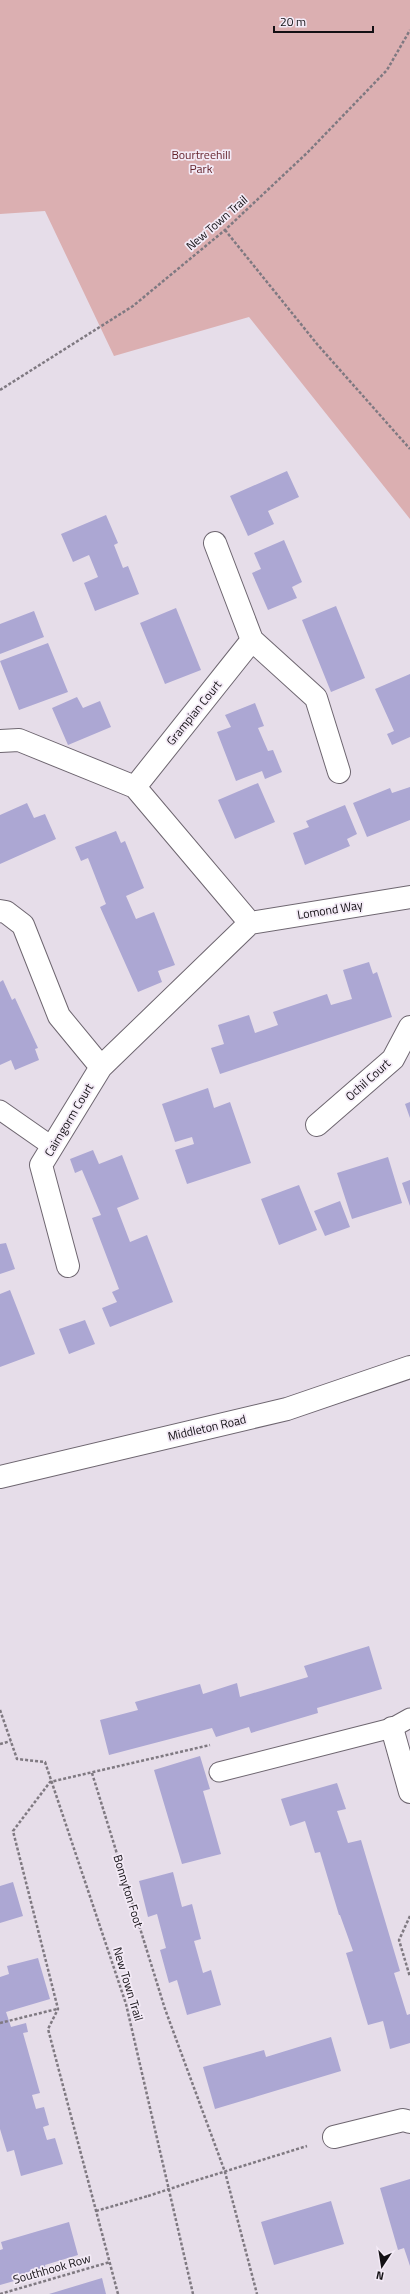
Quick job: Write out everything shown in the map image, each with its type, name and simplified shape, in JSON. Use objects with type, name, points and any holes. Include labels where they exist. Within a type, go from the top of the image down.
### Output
[{"type":"street","points":[[215,543],[252,640],[316,698],[340,772]]},
{"type":"street","name":"Grampian Court","points":[[135,787],[252,640]]},
{"type":"street","points":[[0,741],[19,740],[135,787],[250,923]]},
{"type":"street","name":"Lomond Way","points":[[250,923],[410,897]]},
{"type":"street","points":[[0,911],[6,912],[23,925],[59,1016],[101,1067]]},
{"type":"street","name":"Cairngorm Court","points":[[68,1266],[42,1165],[101,1067],[250,923]]},
{"type":"street","name":"Ochil Court","points":[[317,1125],[393,1059],[410,1027]]},
{"type":"street","name":"Middleton Road","points":[[0,1477],[288,1410],[410,1367]]},
{"type":"street","points":[[401,1723],[410,1792]]},
{"type":"street","points":[[334,2137],[403,2120],[410,2122]]},
{"type":"lane","points":[[0,1110],[53,1147]]},
{"type":"lane","points":[[219,1772],[401,1723]]},
{"type":"path","name":"New Town Trail","points":[[0,390],[133,306],[225,230],[308,152],[387,70],[410,30]]},
{"type":"path","points":[[225,230],[317,344],[410,449]]},
{"type":"path","name":"New Town Trail","points":[[0,1710],[17,1759],[45,1762],[50,1782],[126,2004],[193,2294]]},
{"type":"path","points":[[0,1744],[11,1741]]},
{"type":"path","points":[[118,2294],[48,2029],[58,2009],[12,1831],[50,1782],[215,1744]]},
{"type":"path","name":"Bonnyton Foot","points":[[92,1773],[165,2009],[225,2172],[257,2294]]},
{"type":"path","points":[[410,1916],[399,1940],[410,1977]]},
{"type":"path","points":[[0,2023],[58,2009]]},
{"type":"path","points":[[96,2211],[334,2137]]},
{"type":"path","name":"Southhook Row","points":[[0,2294],[110,2262]]},
{"type":"green space","name":"Bourtreehill Park","points":[[0,0],[410,0],[410,519],[249,317],[114,356],[45,211],[0,214]]},
{"type":"building","points":[[287,471],[299,497],[268,511],[274,524],[248,536],[230,496]]},
{"type":"building","points":[[106,515],[118,543],[114,545],[123,568],[128,566],[139,594],[95,611],[84,583],[98,577],[89,555],[73,562],[61,534]]},
{"type":"building","points":[[284,540],[302,582],[292,587],[297,598],[268,610],[252,573],[261,569],[254,553]]},
{"type":"building","points":[[336,606],[365,678],[331,692],[302,620]]},
{"type":"building","points":[[176,608],[201,670],[165,684],[140,623]]},
{"type":"building","points":[[34,611],[44,637],[0,654],[0,624]]},
{"type":"building","points":[[48,643],[68,692],[19,710],[0,661]]},
{"type":"building","points":[[410,674],[410,737],[392,745],[387,734],[394,731],[375,689]]},
{"type":"building","points":[[77,697],[83,708],[100,701],[111,727],[68,745],[52,708]]},
{"type":"building","points":[[255,703],[264,726],[258,728],[268,751],[273,750],[282,772],[265,779],[262,771],[236,781],[217,732],[231,727],[225,715]]},
{"type":"building","points":[[258,783],[275,822],[235,839],[218,800]]},
{"type":"building","points":[[410,787],[410,820],[367,837],[353,803],[390,788],[392,793]]},
{"type":"building","points":[[27,803],[34,818],[45,814],[56,839],[0,864],[0,815]]},
{"type":"building","points":[[345,805],[357,834],[347,839],[350,846],[305,865],[293,833],[309,827],[306,821]]},
{"type":"building","points":[[116,831],[121,843],[125,841],[144,888],[126,896],[136,919],[154,912],[175,965],[158,971],[162,982],[138,992],[100,907],[106,904],[88,858],[81,861],[75,847]]},
{"type":"building","points":[[369,962],[373,974],[377,972],[392,1017],[220,1074],[211,1048],[224,1044],[218,1025],[249,1015],[255,1033],[278,1025],[273,1012],[327,994],[331,1005],[352,999],[343,970]]},
{"type":"building","points":[[3,980],[12,1000],[15,998],[38,1048],[35,1049],[39,1060],[15,1070],[11,1060],[0,1065],[0,982]]},
{"type":"building","points":[[208,1088],[214,1108],[230,1102],[251,1163],[187,1184],[175,1150],[194,1144],[192,1137],[175,1142],[162,1104]]},
{"type":"building","points":[[410,1102],[410,1118],[405,1104]]},
{"type":"building","points":[[93,1150],[99,1164],[122,1155],[139,1199],[117,1208],[130,1242],[147,1235],[173,1302],[110,1327],[102,1308],[117,1302],[112,1292],[119,1289],[92,1218],[101,1215],[82,1170],[75,1173],[70,1159]]},
{"type":"building","points":[[388,1157],[402,1203],[352,1219],[337,1173]]},
{"type":"building","points":[[410,1180],[410,1206],[402,1183]]},
{"type":"building","points":[[299,1185],[317,1230],[279,1245],[261,1199]]},
{"type":"building","points":[[340,1201],[350,1227],[325,1236],[314,1211]]},
{"type":"building","points":[[6,1243],[15,1269],[0,1274],[0,1244]]},
{"type":"building","points":[[10,1290],[35,1354],[0,1367],[0,1294]]},
{"type":"building","points":[[85,1320],[95,1344],[69,1354],[59,1329]]},
{"type":"building","points":[[369,1646],[382,1689],[317,1708],[318,1713],[251,1733],[249,1727],[216,1737],[212,1728],[109,1755],[100,1720],[138,1710],[135,1702],[200,1684],[203,1694],[237,1683],[240,1697],[308,1677],[304,1666]]},
{"type":"building","points":[[200,1756],[210,1789],[203,1791],[221,1854],[182,1864],[154,1770]]},
{"type":"building","points":[[337,1783],[346,1809],[337,1811],[348,1843],[361,1840],[400,1971],[394,1973],[407,2015],[410,2014],[410,2043],[390,2049],[383,2021],[368,2025],[346,1953],[353,1951],[339,1915],[320,1852],[315,1853],[305,1821],[290,1826],[281,1799]]},
{"type":"building","points":[[173,1872],[182,1907],[192,1904],[201,1939],[194,1941],[203,1973],[211,1970],[221,2005],[187,2015],[177,1980],[169,1983],[160,1950],[166,1948],[157,1914],[148,1917],[139,1881]]},
{"type":"building","points":[[13,1882],[23,1916],[0,1923],[0,1886]]},
{"type":"building","points":[[38,1958],[50,1999],[6,2012],[11,2027],[26,2023],[28,2032],[23,2033],[40,2093],[32,2095],[36,2109],[44,2107],[49,2125],[43,2127],[47,2140],[55,2138],[63,2164],[21,2176],[14,2150],[7,2152],[0,2129],[0,1977],[9,1974],[7,1966]]},
{"type":"building","points":[[331,2037],[341,2071],[215,2109],[203,2067],[264,2050],[266,2057]]},
{"type":"building","points":[[410,2179],[410,2266],[404,2248],[398,2250],[380,2188]]},
{"type":"building","points":[[331,2201],[344,2244],[274,2265],[261,2222]]},
{"type":"building","points":[[69,2222],[78,2255],[45,2265],[46,2272],[0,2285],[0,2250],[3,2249],[1,2242]]},
{"type":"building","points":[[102,2278],[106,2294],[49,2294]]}]
